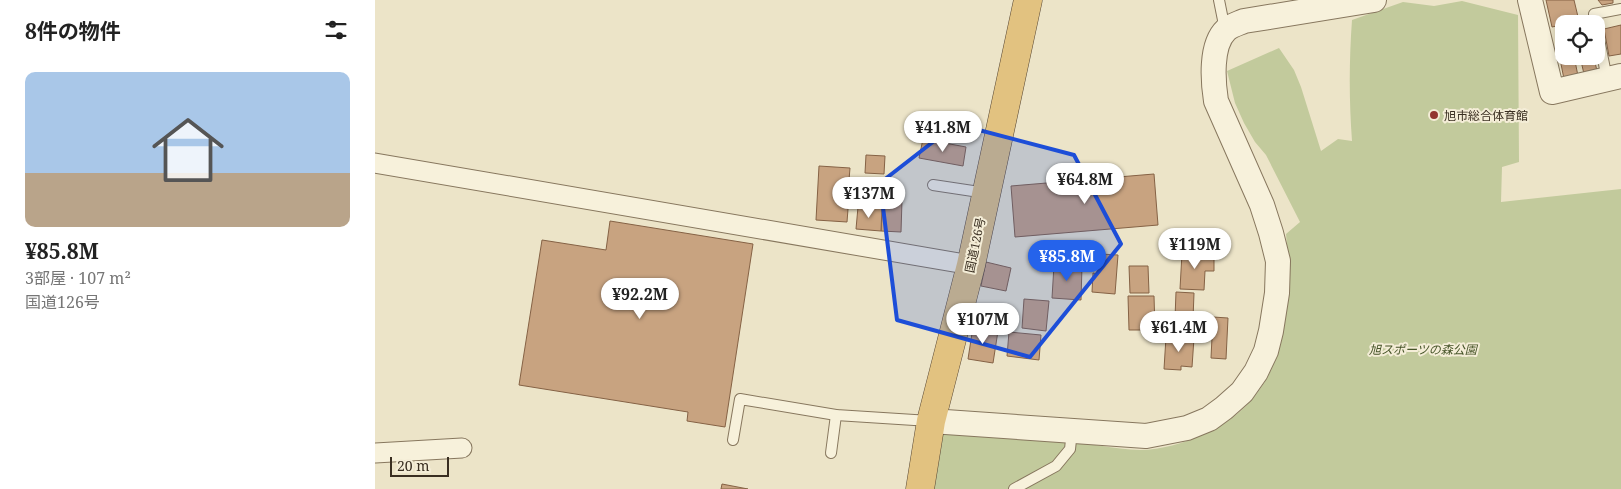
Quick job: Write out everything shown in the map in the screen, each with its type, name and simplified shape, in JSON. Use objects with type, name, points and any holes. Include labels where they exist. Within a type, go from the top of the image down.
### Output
[{"type":"highway","name":"国道126号","points":[[919,489],[931,421],[971,265],[1028,0]]},
{"type":"street","points":[[931,421],[1146,436],[1187,428],[1209,419],[1225,408],[1242,392],[1256,372],[1266,352],[1277,292],[1278,261],[1262,205],[1216,101],[1214,84],[1216,49],[1225,31],[1243,21],[1343,2],[1374,0]]},
{"type":"street","points":[[1530,0],[1552,92],[1614,78]]},
{"type":"street","points":[[375,163],[971,265]]},
{"type":"street","points":[[375,453],[462,448]]},
{"type":"lane","points":[[1219,0],[1225,31]]},
{"type":"lane","points":[[1614,78],[1594,14],[1621,9]]},
{"type":"lane","points":[[933,185],[986,193]]},
{"type":"lane","points":[[733,440],[740,399],[836,415],[931,421]]},
{"type":"lane","points":[[831,453],[836,415]]},
{"type":"lane","points":[[1014,489],[1056,466],[1070,449],[1072,431]]},
{"type":"highlighted area","points":[[956,124],[1074,155],[1121,244],[1030,357],[897,320],[880,183]]},
{"type":"green space","name":"旭スポーツの森公園","points":[[1462,1],[1518,15],[1519,162],[1502,167],[1501,202],[1621,189],[1621,489],[934,489],[944,429],[1148,450],[1172,446],[1202,435],[1230,419],[1252,399],[1268,376],[1279,351],[1285,323],[1288,294],[1286,234],[1300,222],[1266,155],[1255,142],[1244,123],[1235,103],[1227,71],[1279,48],[1294,70],[1301,87],[1321,151],[1338,139],[1352,141],[1350,51],[1352,20],[1403,2],[1434,6]]},
{"type":"building","points":[[1546,0],[1574,0],[1578,15],[1555,15],[1555,26],[1552,27]]},
{"type":"building","points":[[1598,0],[1613,0],[1613,3],[1602,5]]},
{"type":"building","points":[[1621,25],[1621,54],[1609,56],[1605,29]]},
{"type":"building","points":[[1561,65],[1576,65],[1578,76],[1564,79]]},
{"type":"building","points":[[1582,65],[1596,65],[1597,71],[1584,74]]},
{"type":"building","points":[[923,139],[966,147],[963,166],[919,158]]},
{"type":"building","points":[[866,155],[885,156],[884,174],[865,173]]},
{"type":"building","points":[[819,166],[850,168],[849,180],[856,180],[855,196],[849,196],[847,222],[816,220]]},
{"type":"building","points":[[1154,174],[1158,225],[1015,237],[1011,186]]},
{"type":"building","points":[[883,199],[902,200],[901,232],[881,231]]},
{"type":"building","points":[[858,207],[882,208],[881,231],[856,229]]},
{"type":"building","points":[[610,221],[753,244],[725,427],[687,421],[688,412],[519,385],[542,240],[606,250]]},
{"type":"building","points":[[1182,253],[1214,255],[1214,271],[1205,271],[1204,290],[1180,289]]},
{"type":"building","points":[[1100,254],[1118,255],[1115,294],[1092,292],[1093,273],[1098,274]]},
{"type":"building","points":[[986,262],[1011,268],[1006,291],[981,286]]},
{"type":"building","points":[[1054,265],[1082,266],[1081,300],[1052,298]]},
{"type":"building","points":[[1129,266],[1148,266],[1149,293],[1130,293]]},
{"type":"building","points":[[1176,292],[1194,293],[1193,319],[1175,318]]},
{"type":"building","points":[[1128,296],[1154,296],[1155,330],[1129,330]]},
{"type":"building","points":[[1024,299],[1049,301],[1046,331],[1022,328]]},
{"type":"building","points":[[1213,317],[1228,318],[1226,359],[1211,358]]},
{"type":"building","points":[[1171,318],[1190,319],[1189,338],[1170,337]]},
{"type":"building","points":[[973,327],[998,331],[993,363],[968,359]]},
{"type":"building","points":[[1009,332],[1041,335],[1039,360],[1007,356]]},
{"type":"building","points":[[1166,337],[1194,338],[1192,367],[1181,366],[1181,370],[1164,369]]},
{"type":"building","points":[[722,484],[748,489],[721,489]]},
{"type":"place","name":"旭市総合体育館","points":[[1434,115]]}]
